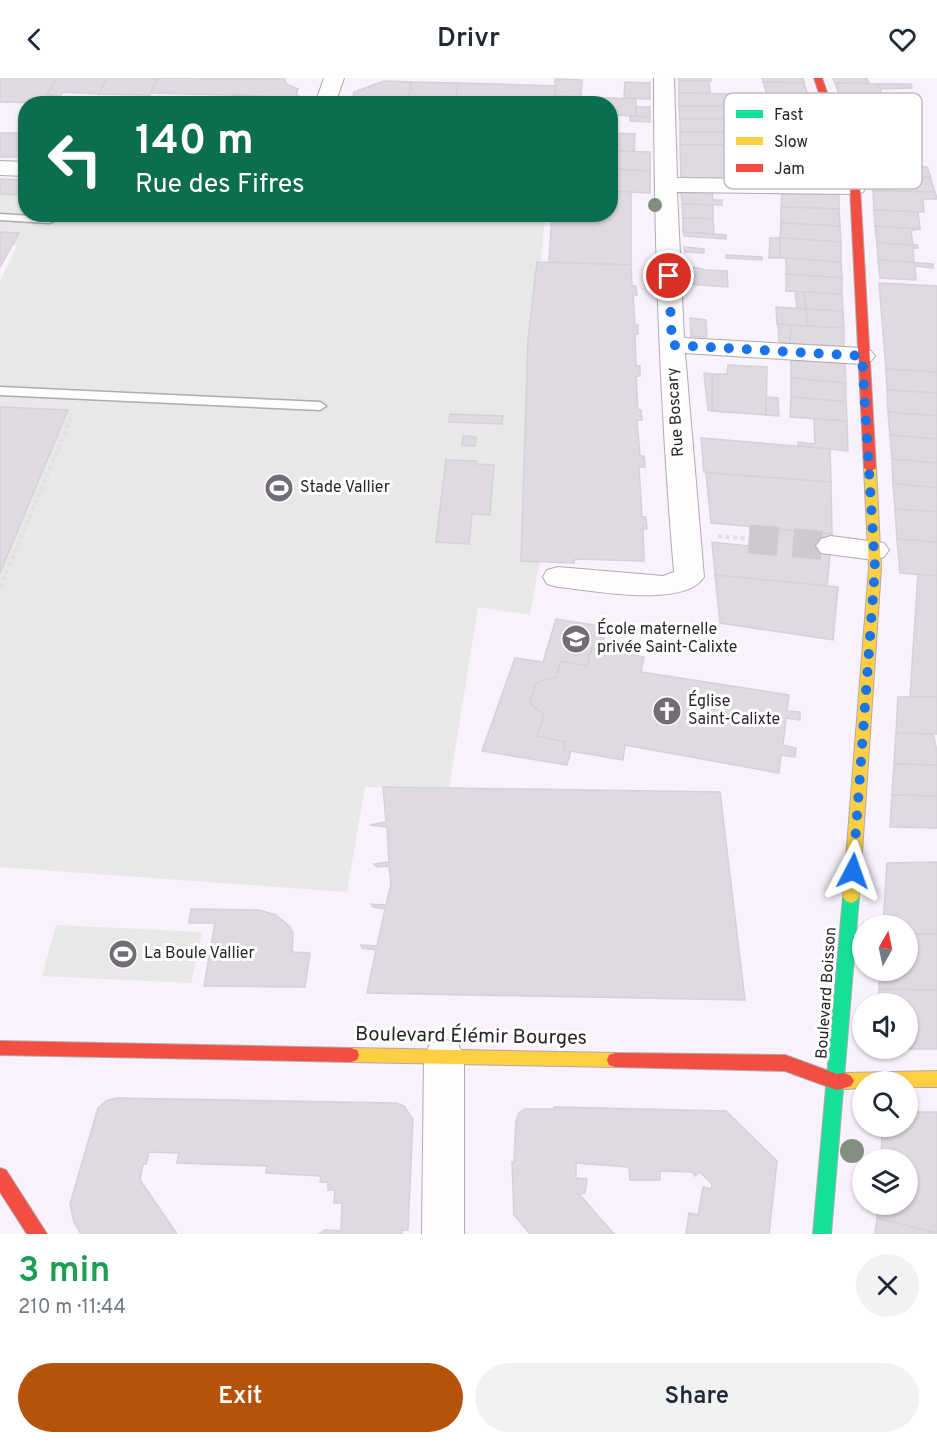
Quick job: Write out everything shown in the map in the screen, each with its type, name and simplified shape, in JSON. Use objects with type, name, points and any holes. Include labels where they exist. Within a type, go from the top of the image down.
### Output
[{"type":"street","points":[[328,96],[334,78]]},
{"type":"street","name":"Rue Boscary","points":[[558,577],[665,586],[689,577],[672,345],[665,185],[664,78]]},
{"type":"street","name":"Boulevard Boisson","points":[[818,78],[823,93]]},
{"type":"street","points":[[0,168],[18,169]]},
{"type":"street","points":[[665,185],[724,186]]},
{"type":"street","name":"Boulevard Boisson","points":[[822,1234],[837,1082],[875,568],[862,356],[855,189]]},
{"type":"street","points":[[672,345],[862,356]]},
{"type":"street","points":[[831,546],[874,550]]},
{"type":"street","name":"Boulevard Élémir Bourges","points":[[0,1048],[785,1063],[837,1082],[937,1078]]},
{"type":"street","points":[[443,1234],[444,1056]]},
{"type":"street","points":[[0,1176],[38,1234]]},
{"type":"lane","points":[[0,217],[18,218]]},
{"type":"lane","points":[[0,391],[320,406]]},
{"type":"path","points":[[0,587],[80,395]]},
{"type":"shaded area","name":"Stade Vallier","points":[[0,179],[18,180],[18,222],[544,222],[541,261],[537,261],[528,339],[521,561],[540,561],[530,615],[478,607],[449,788],[365,787],[347,892],[0,867],[0,573],[68,411],[0,407],[0,281],[17,246],[12,245],[0,232]]},
{"type":"shaded area","name":"La Boule Vallier","points":[[56,925],[202,932],[191,983],[42,976]]},
{"type":"building","points":[[0,78],[57,78],[47,96],[18,96],[18,102],[0,102]]},
{"type":"building","points":[[57,78],[107,78],[99,94],[63,92],[60,96],[47,95]]},
{"type":"building","points":[[107,78],[158,78],[150,95],[99,94]]},
{"type":"building","points":[[158,78],[285,79],[286,84],[298,89],[296,96],[151,93]]},
{"type":"building","points":[[678,78],[711,78],[711,81],[679,81]]},
{"type":"building","points":[[762,78],[803,78],[804,83],[763,82]]},
{"type":"building","points":[[833,78],[867,78],[869,83],[835,83]]},
{"type":"building","points":[[555,79],[582,80],[581,96],[555,96]]},
{"type":"building","points":[[384,81],[412,82],[409,96],[353,96],[354,92]]},
{"type":"building","points":[[679,81],[709,81],[710,93],[679,93]]},
{"type":"building","points":[[412,82],[458,83],[456,96],[409,96]]},
{"type":"building","points":[[625,82],[650,83],[650,99],[624,98]]},
{"type":"building","points":[[763,82],[804,83],[807,93],[767,93]]},
{"type":"building","points":[[458,83],[556,86],[555,96],[456,96]]},
{"type":"building","points":[[835,83],[878,84],[881,93],[839,93]]},
{"type":"building","points":[[878,84],[911,84],[912,88],[880,89]]},
{"type":"building","points":[[679,93],[724,94],[724,106],[679,106]]},
{"type":"building","points":[[618,98],[636,99],[636,116],[618,115]]},
{"type":"building","points":[[679,106],[723,106],[724,119],[680,119]]},
{"type":"building","points":[[636,107],[650,107],[650,117],[636,116]]},
{"type":"building","points":[[630,116],[650,117],[650,122],[630,121]]},
{"type":"building","points":[[680,119],[724,119],[724,132],[680,132]]},
{"type":"building","points":[[680,132],[724,132],[724,145],[680,145]]},
{"type":"building","points":[[0,133],[18,133],[18,157],[0,157]]},
{"type":"building","points":[[618,133],[635,134],[634,152],[618,151]]},
{"type":"building","points":[[680,145],[724,145],[724,182],[681,181]]},
{"type":"building","points":[[618,151],[650,152],[650,171],[618,169]]},
{"type":"building","points":[[922,167],[927,167],[931,178],[922,178]]},
{"type":"building","points":[[618,169],[650,171],[650,193],[618,191]]},
{"type":"building","points":[[922,177],[930,177],[935,192],[873,191],[872,189],[922,189]]},
{"type":"building","points":[[0,179],[18,180],[18,195],[0,194]]},
{"type":"building","points":[[681,190],[712,190],[713,200],[722,200],[722,205],[682,204]]},
{"type":"building","points":[[618,191],[631,192],[631,265],[549,262],[552,222],[618,222]]},
{"type":"building","points":[[782,191],[839,191],[839,209],[781,207]]},
{"type":"building","points":[[873,191],[935,192],[937,199],[923,199],[924,212],[874,210]]},
{"type":"building","points":[[682,204],[713,205],[713,219],[683,218]]},
{"type":"building","points":[[781,207],[839,209],[840,226],[781,223]]},
{"type":"building","points":[[874,210],[918,212],[920,229],[875,226]]},
{"type":"building","points":[[683,218],[713,219],[714,234],[683,232]]},
{"type":"building","points":[[781,223],[840,226],[841,242],[780,238]]},
{"type":"building","points":[[875,226],[919,229],[911,231],[913,245],[877,243]]},
{"type":"building","points":[[0,232],[19,233],[0,267]]},
{"type":"building","points":[[683,232],[726,235],[726,239],[684,236]]},
{"type":"building","points":[[770,238],[780,238],[780,258],[769,258]]},
{"type":"building","points":[[780,238],[841,242],[841,262],[780,258]]},
{"type":"building","points":[[877,243],[917,245],[918,248],[913,248],[914,262],[878,260]]},
{"type":"building","points":[[684,247],[704,249],[704,253],[685,252]]},
{"type":"building","points":[[726,255],[762,257],[762,260],[726,258]]},
{"type":"building","points":[[786,258],[841,262],[842,278],[786,274]]},
{"type":"building","points":[[878,260],[933,264],[933,268],[915,266],[916,280],[880,278]]},
{"type":"building","points":[[537,262],[631,265],[632,286],[636,286],[637,295],[633,295],[635,325],[638,325],[638,334],[635,334],[636,366],[640,366],[640,376],[636,376],[638,410],[641,410],[642,420],[637,420],[640,456],[644,456],[645,467],[639,467],[642,517],[646,517],[647,529],[643,528],[644,561],[575,559],[574,563],[521,561],[528,339]]},
{"type":"building","points":[[685,265],[706,270],[727,271],[728,287],[687,284]]},
{"type":"building","points":[[786,274],[842,278],[842,294],[786,291]]},
{"type":"building","points":[[879,283],[937,286],[937,372],[886,369]]},
{"type":"building","points":[[795,291],[804,292],[806,309],[797,308]]},
{"type":"building","points":[[804,292],[842,294],[843,311],[806,309]]},
{"type":"building","points":[[776,307],[806,309],[808,326],[777,324]]},
{"type":"building","points":[[806,309],[843,311],[844,328],[808,326]]},
{"type":"building","points":[[690,318],[706,320],[707,337],[691,336]]},
{"type":"building","points":[[778,324],[791,325],[790,343],[779,342]]},
{"type":"building","points":[[791,325],[844,328],[844,347],[790,343]]},
{"type":"building","points":[[791,360],[845,364],[846,383],[791,378]]},
{"type":"building","points":[[728,365],[767,367],[766,415],[712,411],[712,374],[727,374]]},
{"type":"building","points":[[886,369],[937,372],[937,393],[887,390]]},
{"type":"building","points":[[704,373],[712,374],[712,411],[708,410]]},
{"type":"building","points":[[791,378],[846,383],[846,402],[791,397]]},
{"type":"building","points":[[887,390],[937,393],[937,416],[888,412]]},
{"type":"building","points":[[766,397],[778,398],[779,416],[766,415]]},
{"type":"building","points":[[791,397],[846,402],[847,421],[790,417]]},
{"type":"building","points":[[0,407],[68,410],[0,573]]},
{"type":"building","points":[[888,412],[937,416],[937,439],[890,435]]},
{"type":"building","points":[[450,414],[503,416],[502,424],[449,422]]},
{"type":"building","points":[[814,419],[847,421],[848,451],[798,446],[798,442],[815,444]]},
{"type":"building","points":[[890,435],[937,439],[937,463],[892,459]]},
{"type":"building","points":[[463,436],[476,437],[475,446],[462,445]]},
{"type":"building","points":[[701,438],[830,449],[831,482],[704,472]]},
{"type":"building","points":[[892,459],[937,463],[937,488],[893,483]]},
{"type":"building","points":[[446,460],[476,461],[476,464],[494,465],[490,515],[472,514],[469,544],[436,542]]},
{"type":"building","points":[[706,473],[831,482],[832,534],[711,523]]},
{"type":"building","points":[[893,483],[937,488],[937,512],[895,509]]},
{"type":"building","points":[[895,509],[937,512],[937,542],[897,539]]},
{"type":"building","points":[[750,527],[832,534],[827,586],[715,575],[712,542],[749,546]]},
{"type":"building","points":[[897,539],[937,542],[937,576],[900,573]]},
{"type":"building","points":[[918,574],[937,576],[937,697],[910,697]]},
{"type":"building","points":[[715,575],[838,587],[833,640],[720,623]]},
{"type":"building","points":[[556,619],[607,627],[601,650],[592,648],[587,666],[561,661],[556,677],[536,683],[530,703],[544,715],[537,736],[565,742],[564,750],[571,751],[567,765],[482,751],[515,658],[543,662]]},
{"type":"building","name":"Église Saint-Calixte","points":[[592,648],[644,657],[641,672],[789,695],[787,711],[800,712],[800,720],[786,718],[783,745],[796,748],[795,757],[781,755],[779,773],[625,745],[623,760],[564,750],[565,742],[537,736],[544,715],[530,703],[536,683],[556,677],[561,661],[587,666]]},
{"type":"building","points":[[898,697],[937,697],[937,734],[896,733]]},
{"type":"building","points":[[896,733],[933,734],[937,765],[894,764]]},
{"type":"building","points":[[894,764],[937,765],[937,796],[892,795]]},
{"type":"building","points":[[383,787],[720,792],[745,1000],[367,993],[376,950],[362,948],[361,945],[377,946],[385,909],[373,907],[371,904],[386,905],[391,884],[389,866],[377,867],[374,864],[389,862],[387,827],[370,825],[386,822]]},
{"type":"building","points":[[892,795],[937,796],[937,828],[890,827]]},
{"type":"building","points":[[937,862],[937,934],[918,934],[918,915],[884,915],[887,863]]},
{"type":"building","points":[[191,909],[259,910],[276,915],[289,926],[293,933],[292,952],[310,953],[305,987],[204,986],[215,923],[189,923]]},
{"type":"building","points":[[918,934],[937,934],[937,990],[879,989],[879,981],[918,981]]},
{"type":"building","points":[[879,989],[937,990],[937,1049],[918,1049],[918,993],[879,993]]},
{"type":"building","points":[[116,1098],[396,1103],[404,1106],[413,1119],[408,1230],[402,1230],[402,1234],[319,1234],[325,1230],[341,1231],[342,1203],[334,1203],[335,1190],[328,1190],[328,1182],[320,1182],[321,1176],[266,1173],[267,1166],[177,1163],[179,1153],[149,1152],[146,1164],[143,1164],[140,1180],[177,1234],[81,1234],[74,1222],[70,1204],[98,1108],[106,1101]]},
{"type":"building","points":[[554,1107],[726,1111],[777,1161],[769,1234],[686,1234],[689,1213],[698,1215],[703,1187],[711,1189],[712,1184],[700,1172],[695,1176],[692,1172],[660,1171],[660,1180],[630,1180],[629,1167],[576,1163],[576,1178],[587,1179],[585,1193],[579,1194],[614,1234],[530,1234],[514,1215],[512,1162],[514,1162],[516,1121],[519,1113],[525,1109],[554,1109]]},
{"type":"building","points":[[918,1112],[937,1112],[937,1233],[877,1218],[877,1215],[918,1215],[918,1149],[881,1149],[882,1137],[918,1137]]},
{"type":"building","points":[[877,1218],[937,1233],[937,1234],[875,1234]]},
{"type":"tunnel","points":[[749,539],[831,546]]},
{"type":"traffic: fast","points":[[822,1234],[851,897]]},
{"type":"traffic: slow","points":[[851,897],[875,568],[870,468]]},
{"type":"traffic: slow","points":[[351,1055],[615,1060]]},
{"type":"traffic: slow","points":[[845,1081],[937,1079]]},
{"type":"traffic: jam","points":[[818,78],[823,93]]},
{"type":"traffic: jam","points":[[855,189],[870,468]]},
{"type":"traffic: jam","points":[[0,1048],[351,1055]]},
{"type":"traffic: jam","points":[[615,1060],[785,1063],[837,1082],[845,1081]]},
{"type":"traffic: jam","points":[[0,1176],[38,1234]]},
{"type":"place","name":"Stade Vallier","points":[[279,488]]},
{"type":"place","name":"École maternelle privée Saint-Calixte","points":[[576,639]]},
{"type":"place","name":"Église Saint-Calixte","points":[[667,711]]},
{"type":"place","name":"La Boule Vallier","points":[[123,954]]},
{"type":"route","points":[[669,276],[672,345],[862,356],[875,568],[853,871]]}]
